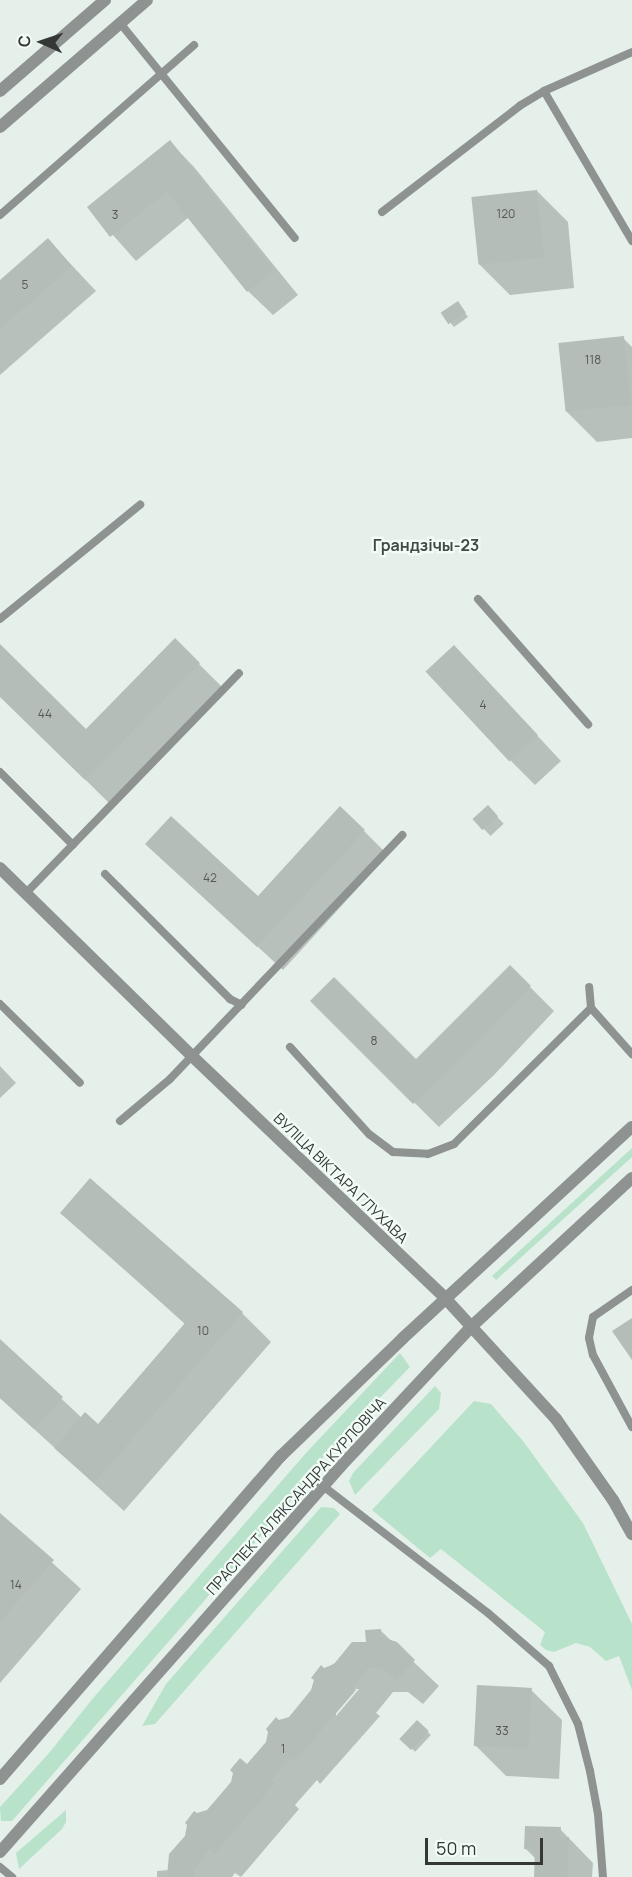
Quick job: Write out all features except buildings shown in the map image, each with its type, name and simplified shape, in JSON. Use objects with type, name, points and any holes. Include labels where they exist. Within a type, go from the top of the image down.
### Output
[{"type":"street","points":[[0,91],[105,0]]},
{"type":"street","points":[[0,127],[147,0]]},
{"type":"street","name":"ВУЛІЦА ВІКТАРА ГЛУХАВА","points":[[0,868],[472,1326],[556,1419],[613,1500],[632,1534]]},
{"type":"street","name":"ПРАСПЕКТ АЛЯКСАНДРА КУРЛОВІЧА","points":[[0,1779],[281,1456],[632,1127]]},
{"type":"street","name":"ПРАСПЕКТ АЛЯКСАНДРА КУРЛОВІЧА","points":[[0,1852],[323,1486],[472,1326],[632,1178]]},
{"type":"lane","points":[[120,23],[295,238]]},
{"type":"lane","points":[[0,214],[194,45]]},
{"type":"lane","points":[[382,212],[521,105],[544,91],[632,52]]},
{"type":"lane","points":[[544,91],[632,241]]},
{"type":"lane","points":[[0,619],[140,505]]},
{"type":"lane","points":[[478,599],[588,724]]},
{"type":"lane","points":[[26,893],[239,673]]},
{"type":"lane","points":[[0,772],[73,845]]},
{"type":"lane","points":[[120,1121],[170,1079],[402,835]]},
{"type":"lane","points":[[105,874],[230,999],[242,1005]]},
{"type":"lane","points":[[589,987],[591,1008],[632,1054]]},
{"type":"lane","points":[[0,1004],[80,1083]]},
{"type":"lane","points":[[290,1047],[369,1134],[393,1152],[428,1154],[454,1144],[591,1008]]},
{"type":"lane","points":[[632,1290],[593,1317],[588,1338],[593,1355],[632,1427]]},
{"type":"lane","points":[[323,1486],[488,1612],[549,1666],[578,1724],[598,1814],[603,1877]]},
{"type":"lane","points":[[0,1867],[12,1877]]},
{"type":"green space","points":[[632,1148],[632,1157],[496,1280],[492,1276]]},
{"type":"green space","points":[[400,1353],[410,1367],[327,1452],[287,1506],[12,1821],[1,1821],[0,1807],[306,1453]]},
{"type":"green space","points":[[435,1386],[441,1393],[439,1409],[355,1495],[349,1481],[353,1473]]},
{"type":"green space","points":[[474,1401],[491,1404],[523,1441],[583,1523],[632,1624],[632,1690],[619,1656],[606,1661],[590,1647],[576,1643],[554,1652],[546,1650],[540,1645],[545,1632],[441,1549],[430,1558],[372,1510]]},
{"type":"green space","points":[[321,1507],[334,1508],[340,1514],[155,1724],[142,1726],[166,1684]]},
{"type":"green space","points":[[66,1810],[66,1822],[62,1829],[19,1869],[16,1853]]},
{"type":"district","name":"Грандзічы-23","points":[[426,545]]}]
